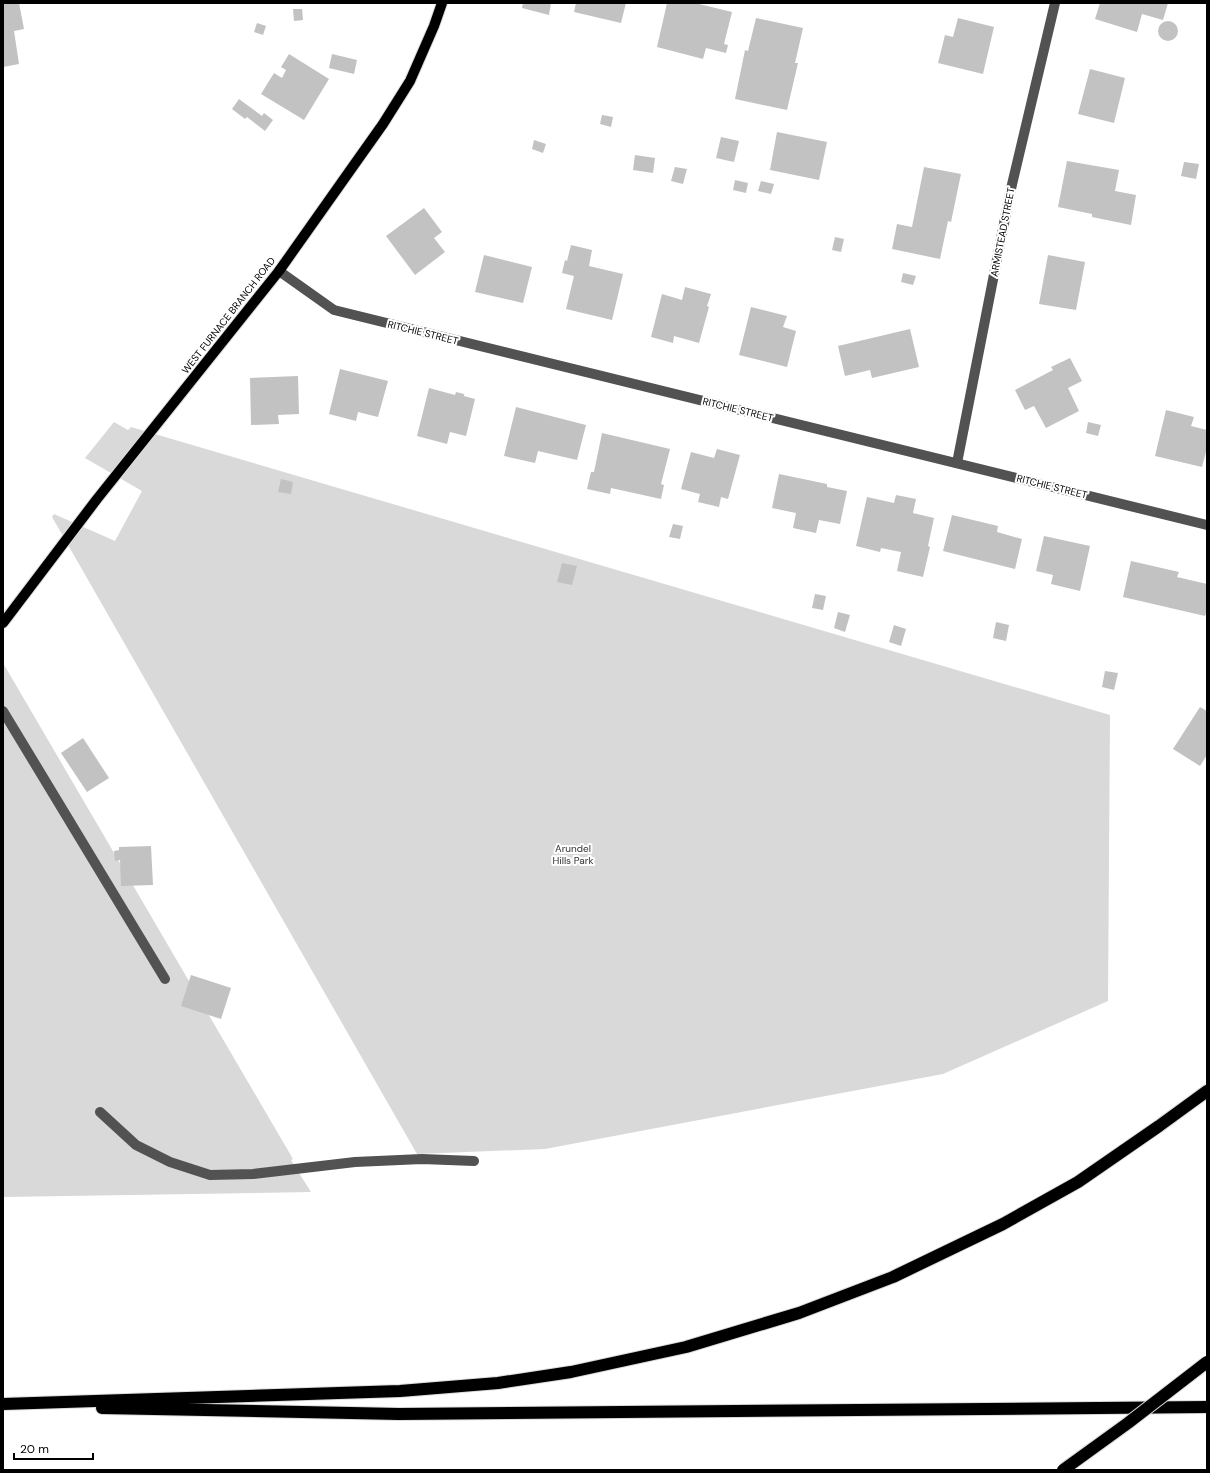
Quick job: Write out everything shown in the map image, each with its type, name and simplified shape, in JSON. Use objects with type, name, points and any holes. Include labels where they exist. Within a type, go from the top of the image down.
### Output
[{"type":"highway","points":[[3,1405],[408,1390],[498,1383],[571,1372],[686,1347],[799,1313],[893,1277],[1003,1224],[1078,1182],[1207,1091]]},
{"type":"highway","points":[[1062,1470],[1128,1424],[1207,1362]]},
{"type":"highway","points":[[3,1405],[399,1414],[1207,1407]]},
{"type":"main road","name":"WEST FURNACE BRANCH ROAD","points":[[3,623],[97,499],[279,271],[383,124],[410,81],[434,26],[442,3]]},
{"type":"street","name":"ARMISTEAD STREET","points":[[956,463],[1010,193],[1055,3]]},
{"type":"street","name":"RITCHIE STREET","points":[[279,271],[334,310],[1207,525]]},
{"type":"street","points":[[3,711],[164,979]]},
{"type":"street","points":[[100,1112],[136,1145],[170,1162],[210,1174],[253,1174],[356,1162],[422,1159],[474,1161]]},
{"type":"green space","name":"Arundel Hills Park","points":[[114,422],[128,430],[131,427],[1110,715],[1108,1001],[943,1074],[545,1149],[417,1154],[52,517],[54,514],[115,541],[142,491],[85,458]]},
{"type":"green space","points":[[3,663],[293,1159],[291,1160],[311,1192],[3,1197]]},
{"type":"building","points":[[3,3],[19,3],[24,29],[14,31],[19,64],[3,67]]},
{"type":"building","points":[[523,3],[551,3],[549,15],[522,8]]},
{"type":"building","points":[[576,3],[626,3],[621,23],[574,12]]},
{"type":"building","points":[[667,3],[695,3],[732,12],[724,44],[728,45],[726,53],[706,48],[703,59],[657,47]]},
{"type":"building","points":[[1100,3],[1168,3],[1163,20],[1142,14],[1137,32],[1095,19]]},
{"type":"building","points":[[293,9],[302,9],[303,20],[294,21]]},
{"type":"building","points":[[756,18],[803,28],[795,63],[798,63],[787,110],[735,99],[745,50],[748,51]]},
{"type":"building","points":[[958,18],[994,27],[983,74],[938,63],[945,35],[953,37]]},
{"type":"building","points":[[1168,21],[1175,24],[1178,31],[1175,38],[1168,41],[1161,38],[1158,31],[1161,24]]},
{"type":"building","points":[[257,23],[266,26],[263,35],[254,32]]},
{"type":"building","points":[[289,54],[329,79],[304,120],[261,94],[274,73],[282,78],[286,70],[281,67]]},
{"type":"building","points":[[332,54],[357,60],[354,74],[329,68]]},
{"type":"building","points":[[1090,69],[1125,78],[1114,123],[1078,114]]},
{"type":"building","points":[[239,99],[262,116],[264,113],[273,120],[265,131],[247,117],[245,119],[232,109]]},
{"type":"building","points":[[602,115],[613,117],[611,127],[600,124]]},
{"type":"building","points":[[777,132],[827,142],[819,180],[770,170]]},
{"type":"building","points":[[721,137],[739,141],[734,162],[716,158]]},
{"type":"building","points":[[534,140],[546,144],[543,153],[532,149]]},
{"type":"building","points":[[635,155],[655,158],[653,173],[633,170]]},
{"type":"building","points":[[1067,161],[1119,170],[1115,191],[1136,195],[1131,225],[1092,217],[1092,214],[1058,207]]},
{"type":"building","points":[[1184,162],[1199,164],[1196,179],[1181,176]]},
{"type":"building","points":[[675,167],[687,169],[683,184],[671,181]]},
{"type":"building","points":[[924,167],[961,174],[951,222],[948,221],[940,259],[892,249],[897,224],[912,227]]},
{"type":"building","points":[[735,180],[748,183],[746,193],[733,190]]},
{"type":"building","points":[[761,181],[774,184],[771,194],[758,191]]},
{"type":"building","points":[[424,208],[442,232],[434,238],[445,252],[415,275],[386,236]]},
{"type":"building","points":[[835,237],[844,239],[841,252],[832,250]]},
{"type":"building","points":[[571,245],[592,250],[589,266],[623,274],[612,320],[566,309],[574,276],[562,273]]},
{"type":"building","points":[[484,255],[532,267],[523,303],[475,292]]},
{"type":"building","points":[[1048,255],[1085,262],[1076,310],[1039,304]]},
{"type":"building","points":[[903,273],[916,276],[913,285],[901,282]]},
{"type":"building","points":[[685,287],[711,294],[699,343],[674,336],[673,343],[651,337],[662,294],[682,300]]},
{"type":"building","points":[[751,307],[787,316],[783,327],[796,331],[787,367],[739,355]]},
{"type":"building","points":[[910,329],[919,367],[872,378],[870,370],[845,376],[838,346]]},
{"type":"building","points":[[1070,358],[1082,381],[1068,388],[1079,411],[1046,428],[1034,406],[1025,410],[1015,390],[1053,370],[1051,367]]},
{"type":"building","points":[[340,369],[388,381],[378,417],[358,412],[356,421],[329,414]]},
{"type":"building","points":[[298,376],[299,414],[278,415],[279,424],[251,425],[250,378]]},
{"type":"building","points":[[429,388],[455,395],[456,392],[475,399],[466,436],[450,432],[447,444],[417,436]]},
{"type":"building","points":[[516,407],[586,425],[577,460],[538,451],[535,463],[504,456]]},
{"type":"building","points":[[1166,410],[1194,417],[1191,426],[1207,430],[1207,448],[1202,467],[1155,456]]},
{"type":"building","points":[[1088,422],[1101,425],[1098,436],[1086,433]]},
{"type":"building","points":[[602,433],[670,449],[661,484],[664,485],[661,499],[611,488],[610,494],[587,489],[591,472],[594,472]]},
{"type":"building","points":[[717,449],[740,455],[728,499],[721,497],[719,507],[698,502],[700,494],[681,489],[691,452],[714,458]]},
{"type":"building","points":[[779,474],[827,484],[827,487],[847,491],[840,524],[819,520],[816,533],[793,528],[796,513],[772,508]]},
{"type":"building","points":[[281,479],[293,482],[291,494],[278,492]]},
{"type":"building","points":[[896,495],[916,499],[913,513],[934,518],[928,546],[930,547],[923,577],[897,571],[901,552],[881,548],[880,552],[856,546],[867,497],[894,503]]},
{"type":"building","points":[[952,515],[998,526],[997,532],[1022,539],[1015,569],[943,551]]},
{"type":"building","points":[[673,524],[683,526],[680,539],[669,537]]},
{"type":"building","points":[[1044,536],[1090,546],[1080,591],[1051,584],[1053,575],[1036,571]]},
{"type":"building","points":[[1131,561],[1179,572],[1177,577],[1207,584],[1207,610],[1205,616],[1123,597]]},
{"type":"building","points":[[562,563],[577,566],[572,585],[557,582]]},
{"type":"building","points":[[815,594],[826,596],[823,610],[812,608]]},
{"type":"building","points":[[838,612],[850,615],[845,632],[834,628]]},
{"type":"building","points":[[996,622],[1009,625],[1006,641],[993,638]]},
{"type":"building","points":[[894,625],[906,629],[901,646],[889,642]]},
{"type":"building","points":[[1105,671],[1118,673],[1114,690],[1102,687]]},
{"type":"building","points":[[1200,707],[1207,711],[1207,755],[1200,766],[1173,749]]},
{"type":"building","points":[[83,738],[109,778],[87,792],[61,753]]},
{"type":"building","points":[[151,846],[153,885],[121,886],[120,860],[115,861],[114,851],[119,850],[119,847]]},
{"type":"building","points":[[191,975],[231,988],[221,1019],[181,1006]]}]
